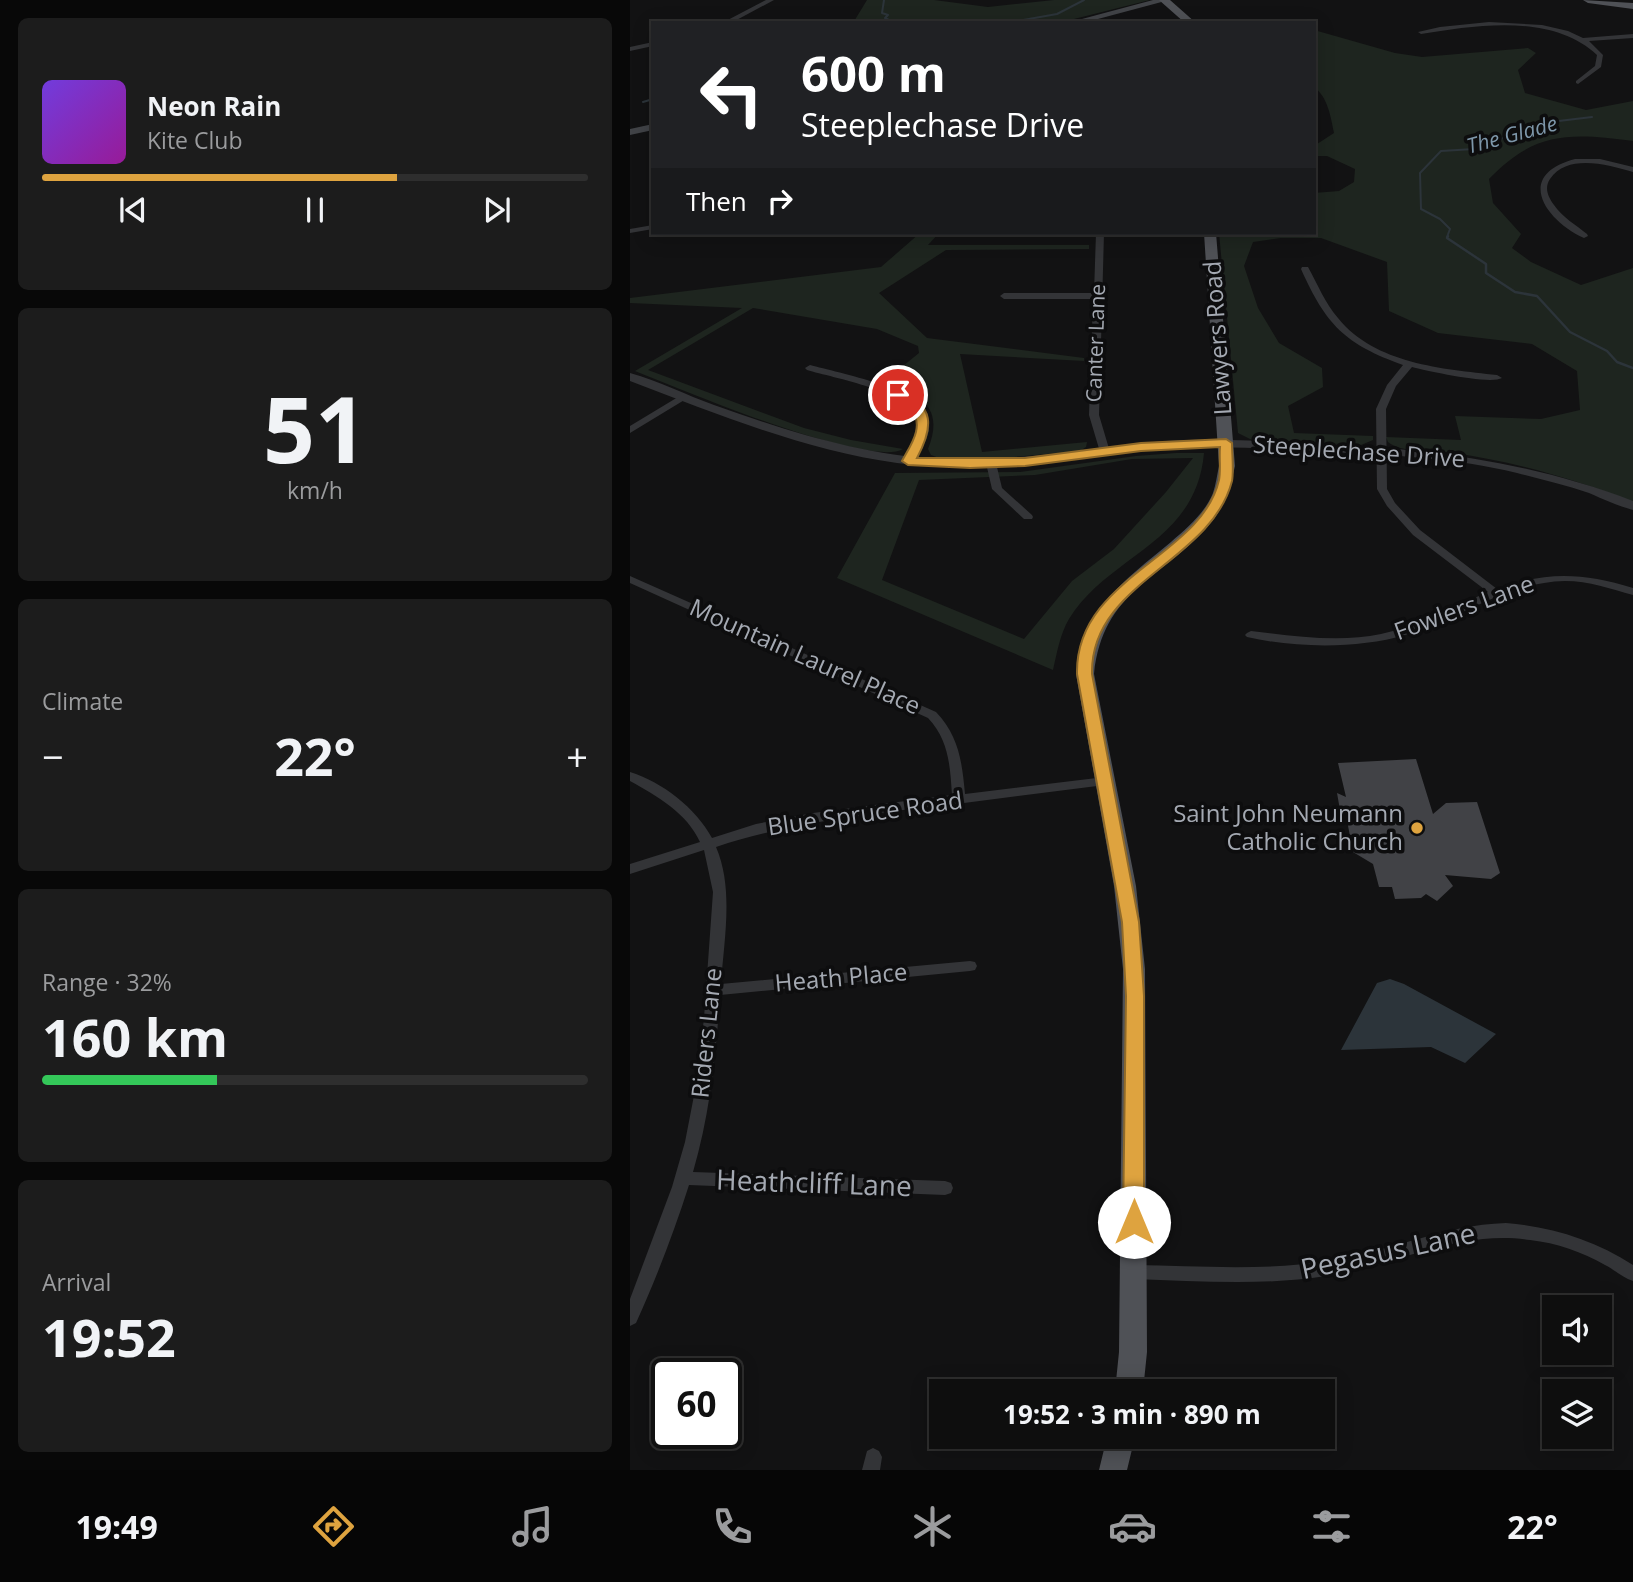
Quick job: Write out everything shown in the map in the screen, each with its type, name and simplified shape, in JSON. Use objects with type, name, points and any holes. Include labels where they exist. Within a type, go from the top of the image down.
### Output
[{"type":"main road","points":[[1079,21],[1164,0],[1189,21]]},
{"type":"main road","points":[[1588,0],[1633,3]]},
{"type":"main road","points":[[1627,0],[1633,3]]},
{"type":"main road","points":[[630,132],[651,127]]},
{"type":"main road","name":"Lawyers Road","points":[[1130,1379],[1134,1272],[1134,969],[1125,886],[1085,674],[1087,643],[1093,629],[1112,603],[1192,533],[1214,506],[1226,480],[1226,443],[1210,235]]},
{"type":"main road","points":[[1113,1470],[1118,1449]]},
{"type":"street","points":[[729,21],[771,0]]},
{"type":"street","points":[[1421,32],[1467,24],[1504,23],[1542,28],[1582,40],[1597,51],[1602,60],[1594,72],[1578,82]]},
{"type":"street","points":[[1582,40],[1633,36]]},
{"type":"street","points":[[630,48],[651,44]]},
{"type":"street","points":[[1584,236],[1547,201],[1543,189],[1546,178],[1556,169],[1580,162],[1607,163],[1633,170]]},
{"type":"street","points":[[630,231],[651,227]]},
{"type":"street","name":"Canter Lane","points":[[1100,235],[1094,415],[1105,452]]},
{"type":"street","points":[[1305,269],[1324,310],[1340,329],[1371,348],[1409,364],[1497,378]]},
{"type":"street","points":[[1004,296],[1097,296]]},
{"type":"street","points":[[1409,364],[1392,385],[1381,409],[1382,489],[1394,511],[1404,522],[1497,594]]},
{"type":"street","points":[[810,368],[889,392],[916,407],[924,421],[924,429],[908,461]]},
{"type":"street","name":"Steeplechase Drive","points":[[630,377],[815,445],[908,461],[991,463],[1167,444],[1226,443],[1381,450],[1466,458],[1527,469],[1581,485],[1633,506]]},
{"type":"street","points":[[630,430],[683,397]]},
{"type":"street","points":[[991,463],[997,489],[1028,517]]},
{"type":"street","name":"Fowlers Lane","points":[[1251,635],[1336,642],[1378,638],[1409,630],[1497,594],[1541,580],[1567,578],[1598,581],[1633,592]]},
{"type":"street","name":"Mountain Laurel Place","points":[[630,579],[932,715],[942,723],[953,742],[959,801]]},
{"type":"street","name":"Riders Lane","points":[[630,776],[678,804],[693,818],[717,864],[720,892],[704,1079],[683,1178],[653,1265],[630,1318]]},
{"type":"street","name":"Blue Spruce Road","points":[[630,869],[755,829],[813,817],[1105,781]]},
{"type":"street","name":"Heath Place","points":[[712,989],[970,966]]},
{"type":"street","name":"Heathcliff Lane","points":[[683,1178],[945,1188]]},
{"type":"street","name":"Pegasus Lane","points":[[1134,1272],[1281,1273],[1325,1269],[1367,1262],[1459,1235],[1504,1230],[1544,1234],[1570,1241],[1597,1252],[1633,1274]]},
{"type":"shaded area","points":[[867,0],[934,0],[988,7],[1054,0],[1150,0],[1066,21],[854,21]]},
{"type":"shaded area","points":[[1316,31],[1395,53],[1422,57],[1528,48],[1536,53],[1518,70],[1525,93],[1586,110],[1633,101],[1633,141],[1590,137],[1555,139],[1522,152],[1489,179],[1493,203],[1521,234],[1512,248],[1531,262],[1581,285],[1633,268],[1633,502],[1587,485],[1517,465],[1469,455],[1408,449],[1388,442],[1386,437],[1461,440],[1455,416],[1541,419],[1580,410],[1577,371],[1532,344],[1438,333],[1389,311],[1387,262],[1321,238],[1281,238],[1253,242],[1244,266],[1258,308],[1279,343],[1322,368],[1323,387],[1288,406],[1294,433],[1373,436],[1373,440],[1361,445],[1252,440],[1238,433],[1219,235],[1316,235],[1316,193],[1339,191],[1354,182],[1355,169],[1327,156],[1316,156],[1316,145],[1334,133],[1326,102],[1316,89]]},
{"type":"shaded area","points":[[918,235],[937,235],[928,245],[1089,245],[1089,249],[946,250],[879,293],[927,338],[1084,358],[1084,361],[960,354],[982,452],[1087,442],[1086,447],[1080,451],[1003,458],[939,458],[931,455],[928,449],[933,422],[926,404],[908,392],[882,383],[919,353],[918,346],[877,329],[753,308],[648,370],[804,428],[903,449],[883,452],[852,448],[814,438],[635,371],[742,308],[630,303],[630,298],[881,267]]},
{"type":"shaded area","points":[[1204,453],[1198,484],[1185,508],[1148,546],[1086,597],[1069,619],[1053,670],[837,578],[895,473],[1020,472],[1136,456]],"holes":[[[1193,458],[1114,549],[1072,581],[1024,639],[882,580],[919,480],[1035,475],[1132,459]]]},
{"type":"shaded area","points":[[1390,979],[1496,1034],[1465,1063],[1431,1047],[1341,1050],[1377,983]]},
{"type":"building","name":"Saint John Neumann Catholic Church","points":[[1416,759],[1433,814],[1446,803],[1477,802],[1500,873],[1491,879],[1445,875],[1453,886],[1437,901],[1426,894],[1421,898],[1395,899],[1392,887],[1379,887],[1373,864],[1353,852],[1345,810],[1340,810],[1337,793],[1346,797],[1338,763]]},
{"type":"waterway","points":[[884,0],[882,13],[888,15],[885,18],[889,20],[887,21]]},
{"type":"waterway","points":[[1017,21],[1057,14],[1084,0]]},
{"type":"waterway","points":[[643,102],[651,100]]},
{"type":"waterway","name":"The Glade","points":[[1447,237],[1450,229],[1440,219],[1421,209],[1420,173],[1441,151],[1474,149],[1542,123],[1592,117]]},
{"type":"waterway","name":"The Glade","points":[[1448,236],[1447,238],[1486,264],[1486,273],[1515,292],[1537,296],[1570,332],[1607,351],[1617,362],[1633,368]]},
{"type":"place","name":"Saint John Neumann Catholic Church","points":[[1417,828]]},
{"type":"route","points":[[898,395],[916,407],[924,421],[922,437],[908,461],[970,464],[1025,462],[1167,444],[1226,443],[1226,480],[1214,506],[1192,533],[1101,615],[1087,643],[1084,659],[1130,922],[1135,996],[1134,1222]]}]
